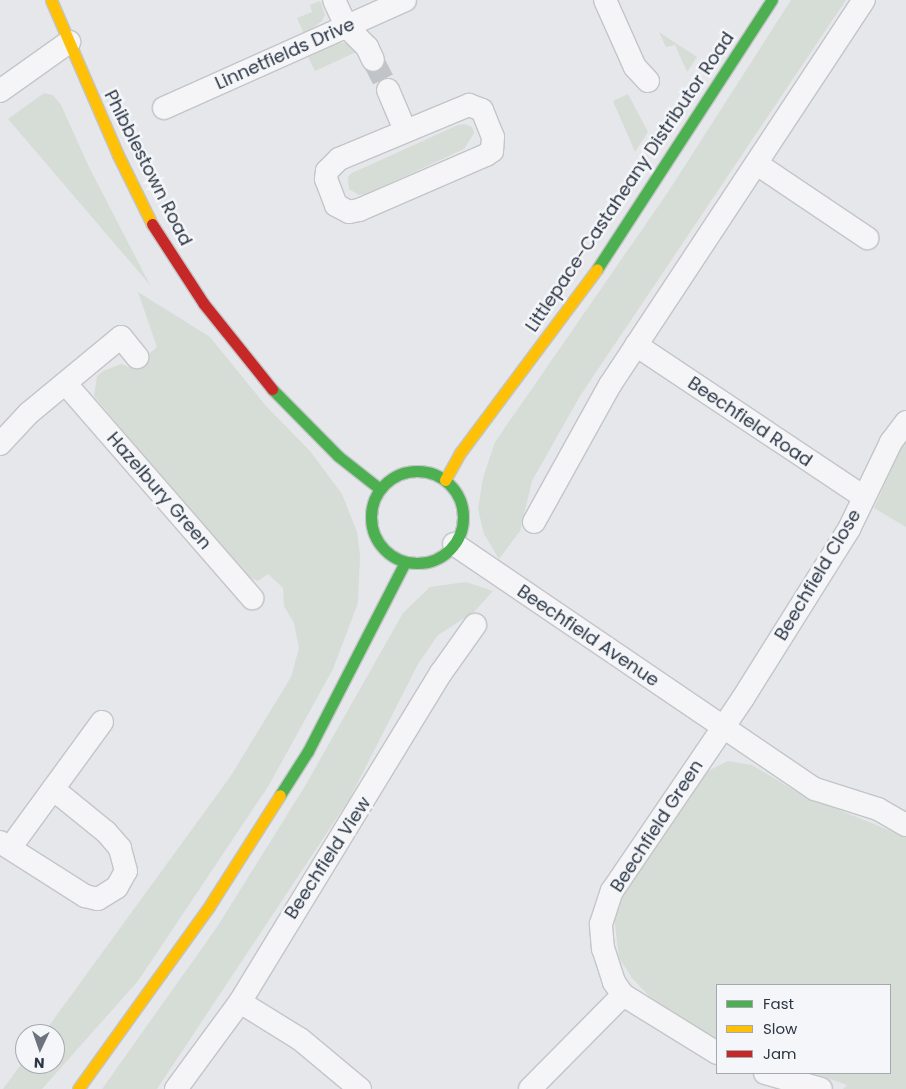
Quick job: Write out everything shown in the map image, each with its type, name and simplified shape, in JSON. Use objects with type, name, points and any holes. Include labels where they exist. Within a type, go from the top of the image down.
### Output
[{"type":"street","name":"Phibblestown Road","points":[[51,0],[95,108],[155,230],[204,304],[253,368],[293,413],[338,456],[380,489]]},
{"type":"street","points":[[334,0],[346,26],[367,47],[373,60]]},
{"type":"street","name":"Linnetfields Drive","points":[[164,108],[405,0]]},
{"type":"street","points":[[605,0],[635,67],[648,81]]},
{"type":"street","name":"Littlepace-Castaheany Distributor Road","points":[[445,480],[460,453],[597,269],[772,0]]},
{"type":"street","points":[[534,522],[636,345],[757,164],[830,47],[864,0]]},
{"type":"street","points":[[0,91],[69,42]]},
{"type":"street","points":[[388,90],[405,130]]},
{"type":"street","points":[[469,105],[482,110],[493,145],[486,155],[359,210],[349,212],[336,205],[326,179],[333,165],[339,159],[405,130],[469,105]]},
{"type":"street","points":[[757,164],[868,238]]},
{"type":"street","points":[[0,444],[29,413],[121,337],[137,357]]},
{"type":"street","name":"Beechfield Road","points":[[636,345],[864,497]]},
{"type":"street","name":"Hazelbury Green","points":[[66,384],[252,598]]},
{"type":"street","name":"Beechfield Close","points":[[724,726],[849,529],[891,442],[906,422]]},
{"type":"street","points":[[418,471],[445,480],[461,504],[461,532],[454,544],[432,560],[405,562],[391,556],[373,532],[371,517],[380,489],[391,479],[418,471]]},
{"type":"street","name":"Beechfield Avenue","points":[[454,544],[815,789],[878,809],[906,825]]},
{"type":"street","points":[[78,1089],[210,905],[308,751],[405,562]]},
{"type":"street","name":"Beechfield View","points":[[176,1089],[240,1002],[441,674],[475,625]]},
{"type":"street","points":[[53,789],[106,832],[120,848],[126,871],[117,887],[98,899],[84,896],[5,845],[53,789],[102,722]]},
{"type":"street","name":"Beechfield Green","points":[[716,1052],[623,995],[614,982],[603,949],[601,924],[612,891],[689,773],[724,726]]},
{"type":"street","points":[[530,1089],[623,995]]},
{"type":"street","points":[[240,1002],[300,1039],[360,1089]]},
{"type":"street","points":[[767,1074],[796,1086],[821,1089]]},
{"type":"shaded area","points":[[791,0],[846,0],[580,396],[532,481],[520,531],[499,559],[484,534],[478,509],[483,478],[495,442],[668,192]]},
{"type":"shaded area","points":[[320,1],[325,15],[322,21],[304,34],[297,18],[312,12],[310,5]]},
{"type":"shaded area","points":[[659,32],[697,57],[687,72],[675,45],[666,47]]},
{"type":"shaded area","points":[[335,43],[345,43],[356,52],[315,71],[307,55]]},
{"type":"shaded area","points":[[44,93],[53,95],[61,105],[89,167],[150,285],[8,119]]},
{"type":"shaded area","points":[[628,94],[648,132],[635,152],[613,101]]},
{"type":"shaded area","points":[[465,124],[472,127],[474,133],[464,149],[366,194],[359,195],[349,189],[348,177],[352,173],[458,125]]},
{"type":"shaded area","points":[[138,292],[210,337],[266,406],[310,451],[342,494],[357,532],[360,556],[358,603],[333,669],[269,785],[138,981],[65,1063],[65,1024],[50,1024],[230,777],[291,677],[299,648],[294,623],[284,606],[283,588],[268,574],[258,581],[243,575],[94,396],[97,376],[103,371],[121,364],[132,368],[157,347]]},
{"type":"shaded area","points":[[906,437],[906,527],[874,508]]},
{"type":"shaded area","points":[[466,582],[493,591],[474,612],[438,635],[418,664],[350,798],[157,1089],[102,1089],[217,927],[305,786],[403,613],[430,587]]},
{"type":"shaded area","points":[[728,761],[752,765],[802,795],[906,837],[906,1089],[843,1089],[847,1085],[816,1074],[891,1074],[891,984],[716,984],[716,1041],[649,996],[632,978],[619,958],[614,917],[621,898],[706,772]]},
{"type":"shaded area","points":[[15,1073],[55,1074],[42,1089],[3,1089]]},
{"type":"tunnel","points":[[373,60],[388,90]]},
{"type":"traffic: fast","points":[[597,269],[772,0]]},
{"type":"traffic: fast","points":[[272,389],[338,456],[380,489]]},
{"type":"traffic: fast","points":[[417,471],[434,475],[449,485],[459,500],[463,517],[459,534],[449,549],[434,559],[417,563],[400,559],[385,549],[375,534],[371,517],[375,500],[385,485],[400,475],[417,471]]},
{"type":"traffic: fast","points":[[280,795],[308,751],[405,562]]},
{"type":"traffic: slow","points":[[51,0],[118,155],[152,224]]},
{"type":"traffic: slow","points":[[445,480],[460,453],[597,269]]},
{"type":"traffic: slow","points":[[78,1089],[210,905],[280,795]]},
{"type":"traffic: jam","points":[[152,224],[204,304],[272,389]]}]
